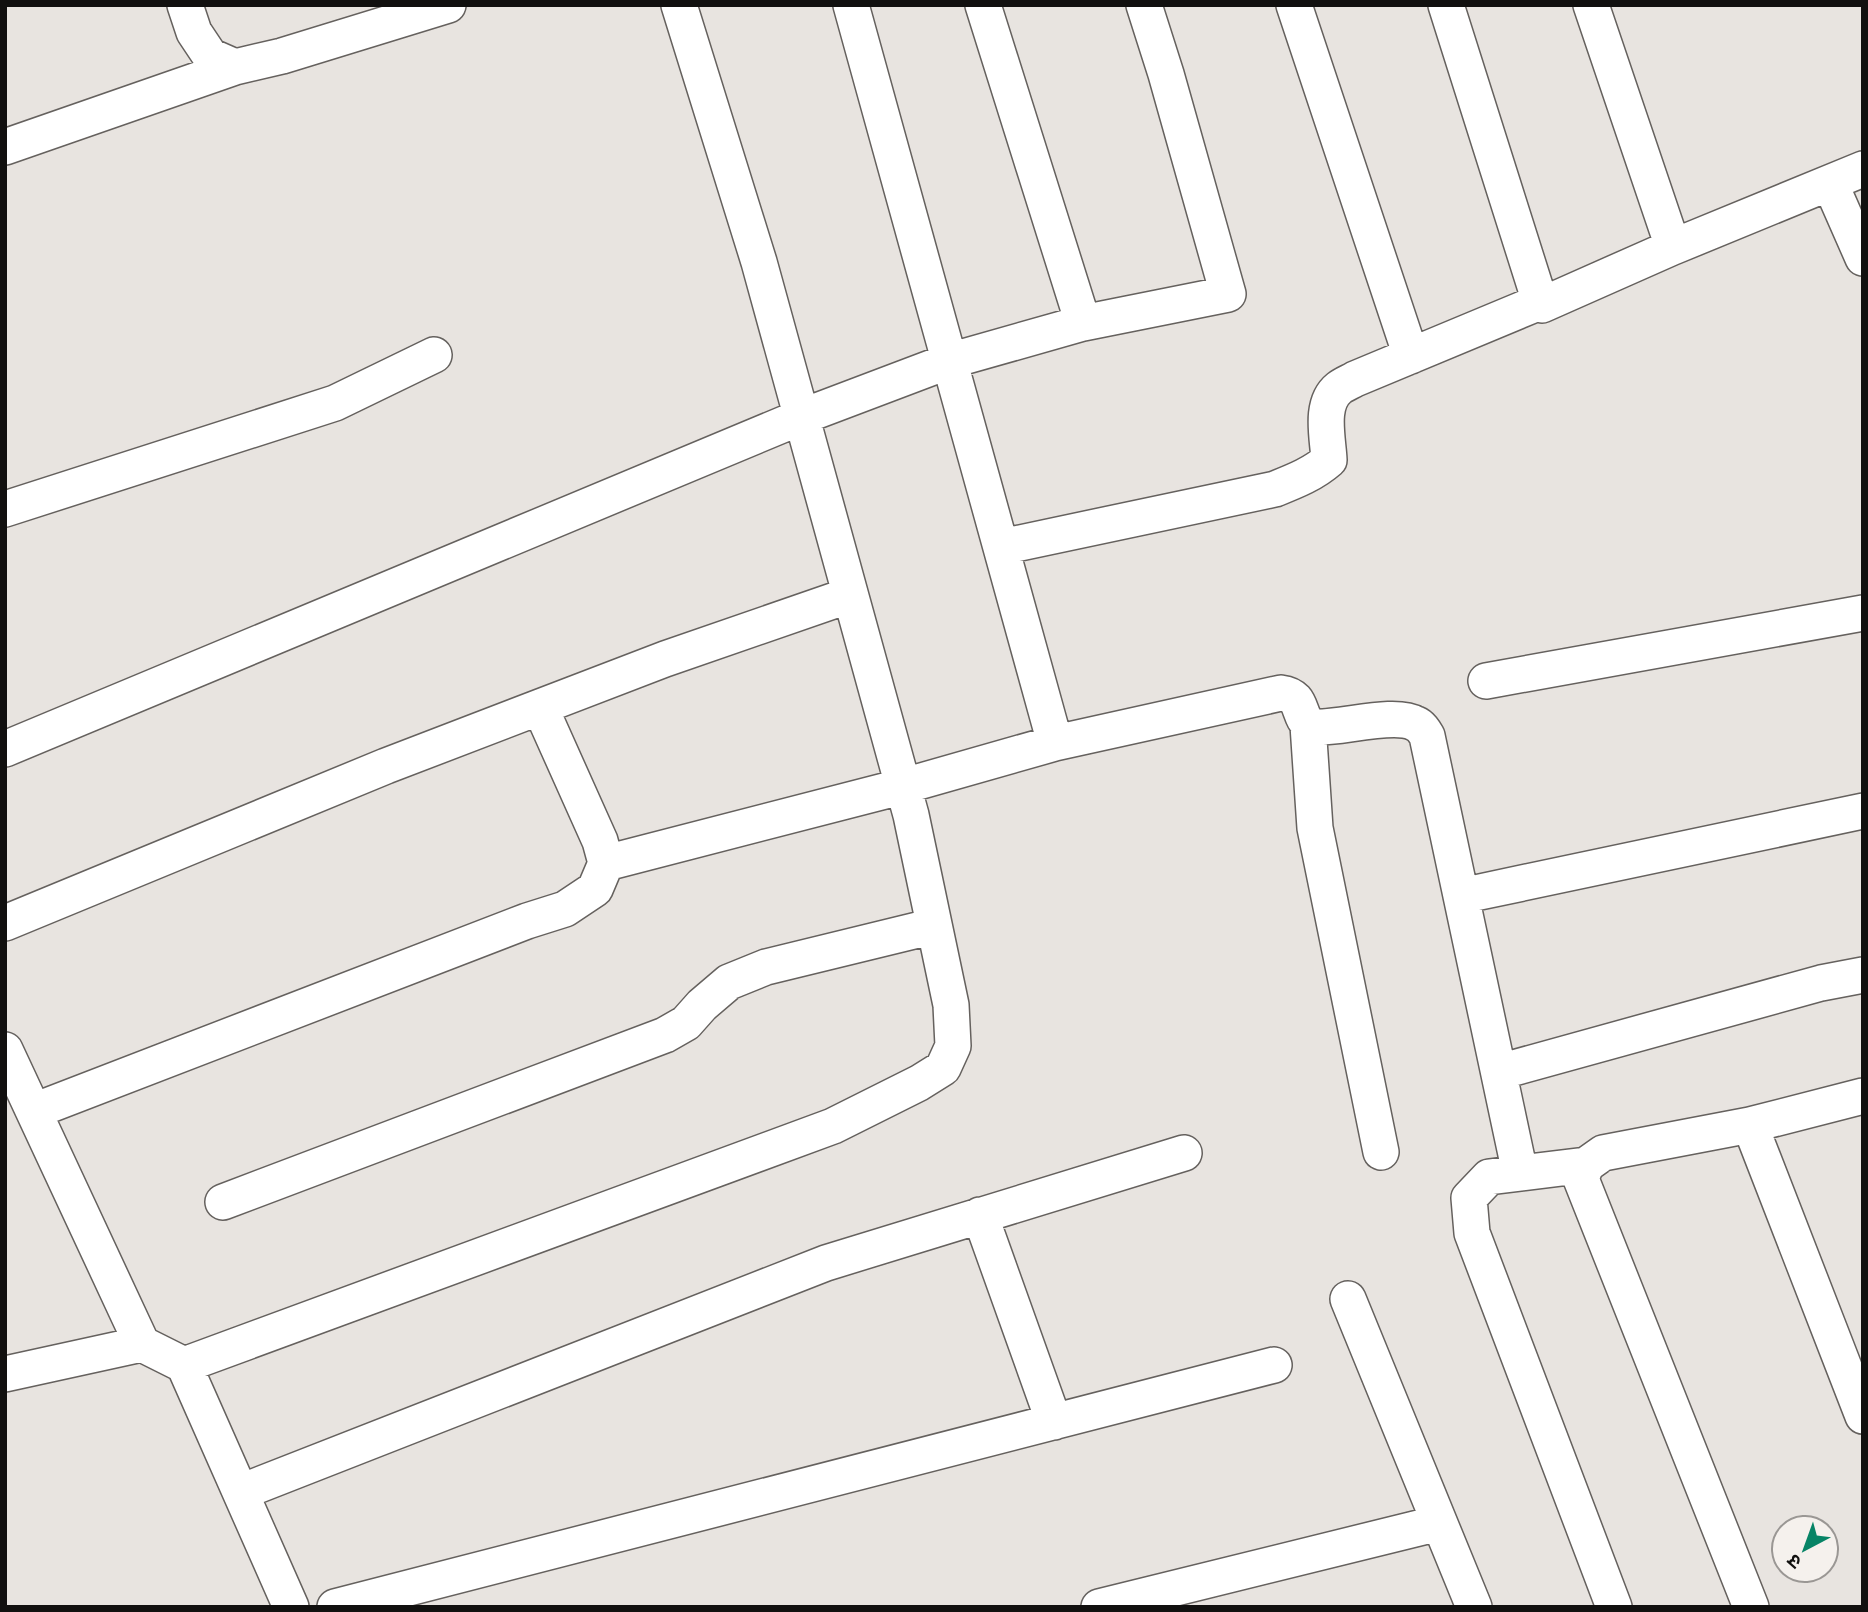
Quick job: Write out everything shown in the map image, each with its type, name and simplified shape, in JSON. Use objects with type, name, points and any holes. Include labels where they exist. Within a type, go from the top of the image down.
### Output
[{"type":"street","points":[[185,5],[194,32],[210,56],[234,66]]},
{"type":"street","points":[[5,148],[234,66],[282,57],[383,15],[449,5]]},
{"type":"street","points":[[184,1365],[833,1126],[943,1068],[953,1046],[951,1005],[904,786],[759,262],[679,5]]},
{"type":"street","points":[[851,5],[1055,743]]},
{"type":"street","points":[[983,5],[1083,323]]},
{"type":"street","points":[[5,749],[801,417],[949,361],[1083,323],[1228,294],[1144,5]]},
{"type":"street","points":[[1294,5],[1411,356]]},
{"type":"street","points":[[1446,5],[1542,305],[1673,247],[1863,169]]},
{"type":"street","points":[[1591,5],[1673,247]]},
{"type":"street","points":[[1830,183],[1863,258]]},
{"type":"street","points":[[1001,547],[1275,489],[1305,477],[1329,460],[1326,410],[1330,398],[1339,388],[1540,302]]},
{"type":"street","points":[[5,509],[335,403],[434,355]]},
{"type":"street","points":[[5,923],[386,766],[665,659],[850,595]]},
{"type":"street","points":[[1486,681],[1863,613]]},
{"type":"street","points":[[606,863],[904,786],[1055,743],[1281,693],[1291,695],[1297,701],[1308,726],[1315,828],[1381,1152]]},
{"type":"street","points":[[34,1111],[527,921],[565,909],[595,889],[606,863],[600,841],[540,707]]},
{"type":"street","points":[[1308,726],[1315,728],[1392,720],[1409,721],[1423,729],[1427,736],[1520,1173]]},
{"type":"street","points":[[1461,896],[1863,811]]},
{"type":"street","points":[[223,1202],[664,1035],[686,1023],[729,982],[766,967],[934,926]]},
{"type":"street","points":[[1499,1072],[1821,983],[1863,975]]},
{"type":"street","points":[[7,1058],[142,1343],[184,1365],[291,1607]]},
{"type":"street","points":[[1614,1607],[1472,1233],[1469,1198],[1489,1177],[1586,1165],[1603,1153],[1750,1125],[1863,1096]]},
{"type":"street","points":[[1750,1125],[1863,1416]]},
{"type":"street","points":[[241,1492],[826,1263],[1184,1153]]},
{"type":"street","points":[[1586,1165],[1581,1179],[1751,1607]]},
{"type":"street","points":[[980,1215],[1055,1423]]},
{"type":"street","points":[[1348,1299],[1474,1607]]},
{"type":"street","points":[[5,1374],[142,1343]]},
{"type":"street","points":[[335,1607],[1274,1365]]},
{"type":"street","points":[[1099,1607],[1439,1522]]}]
